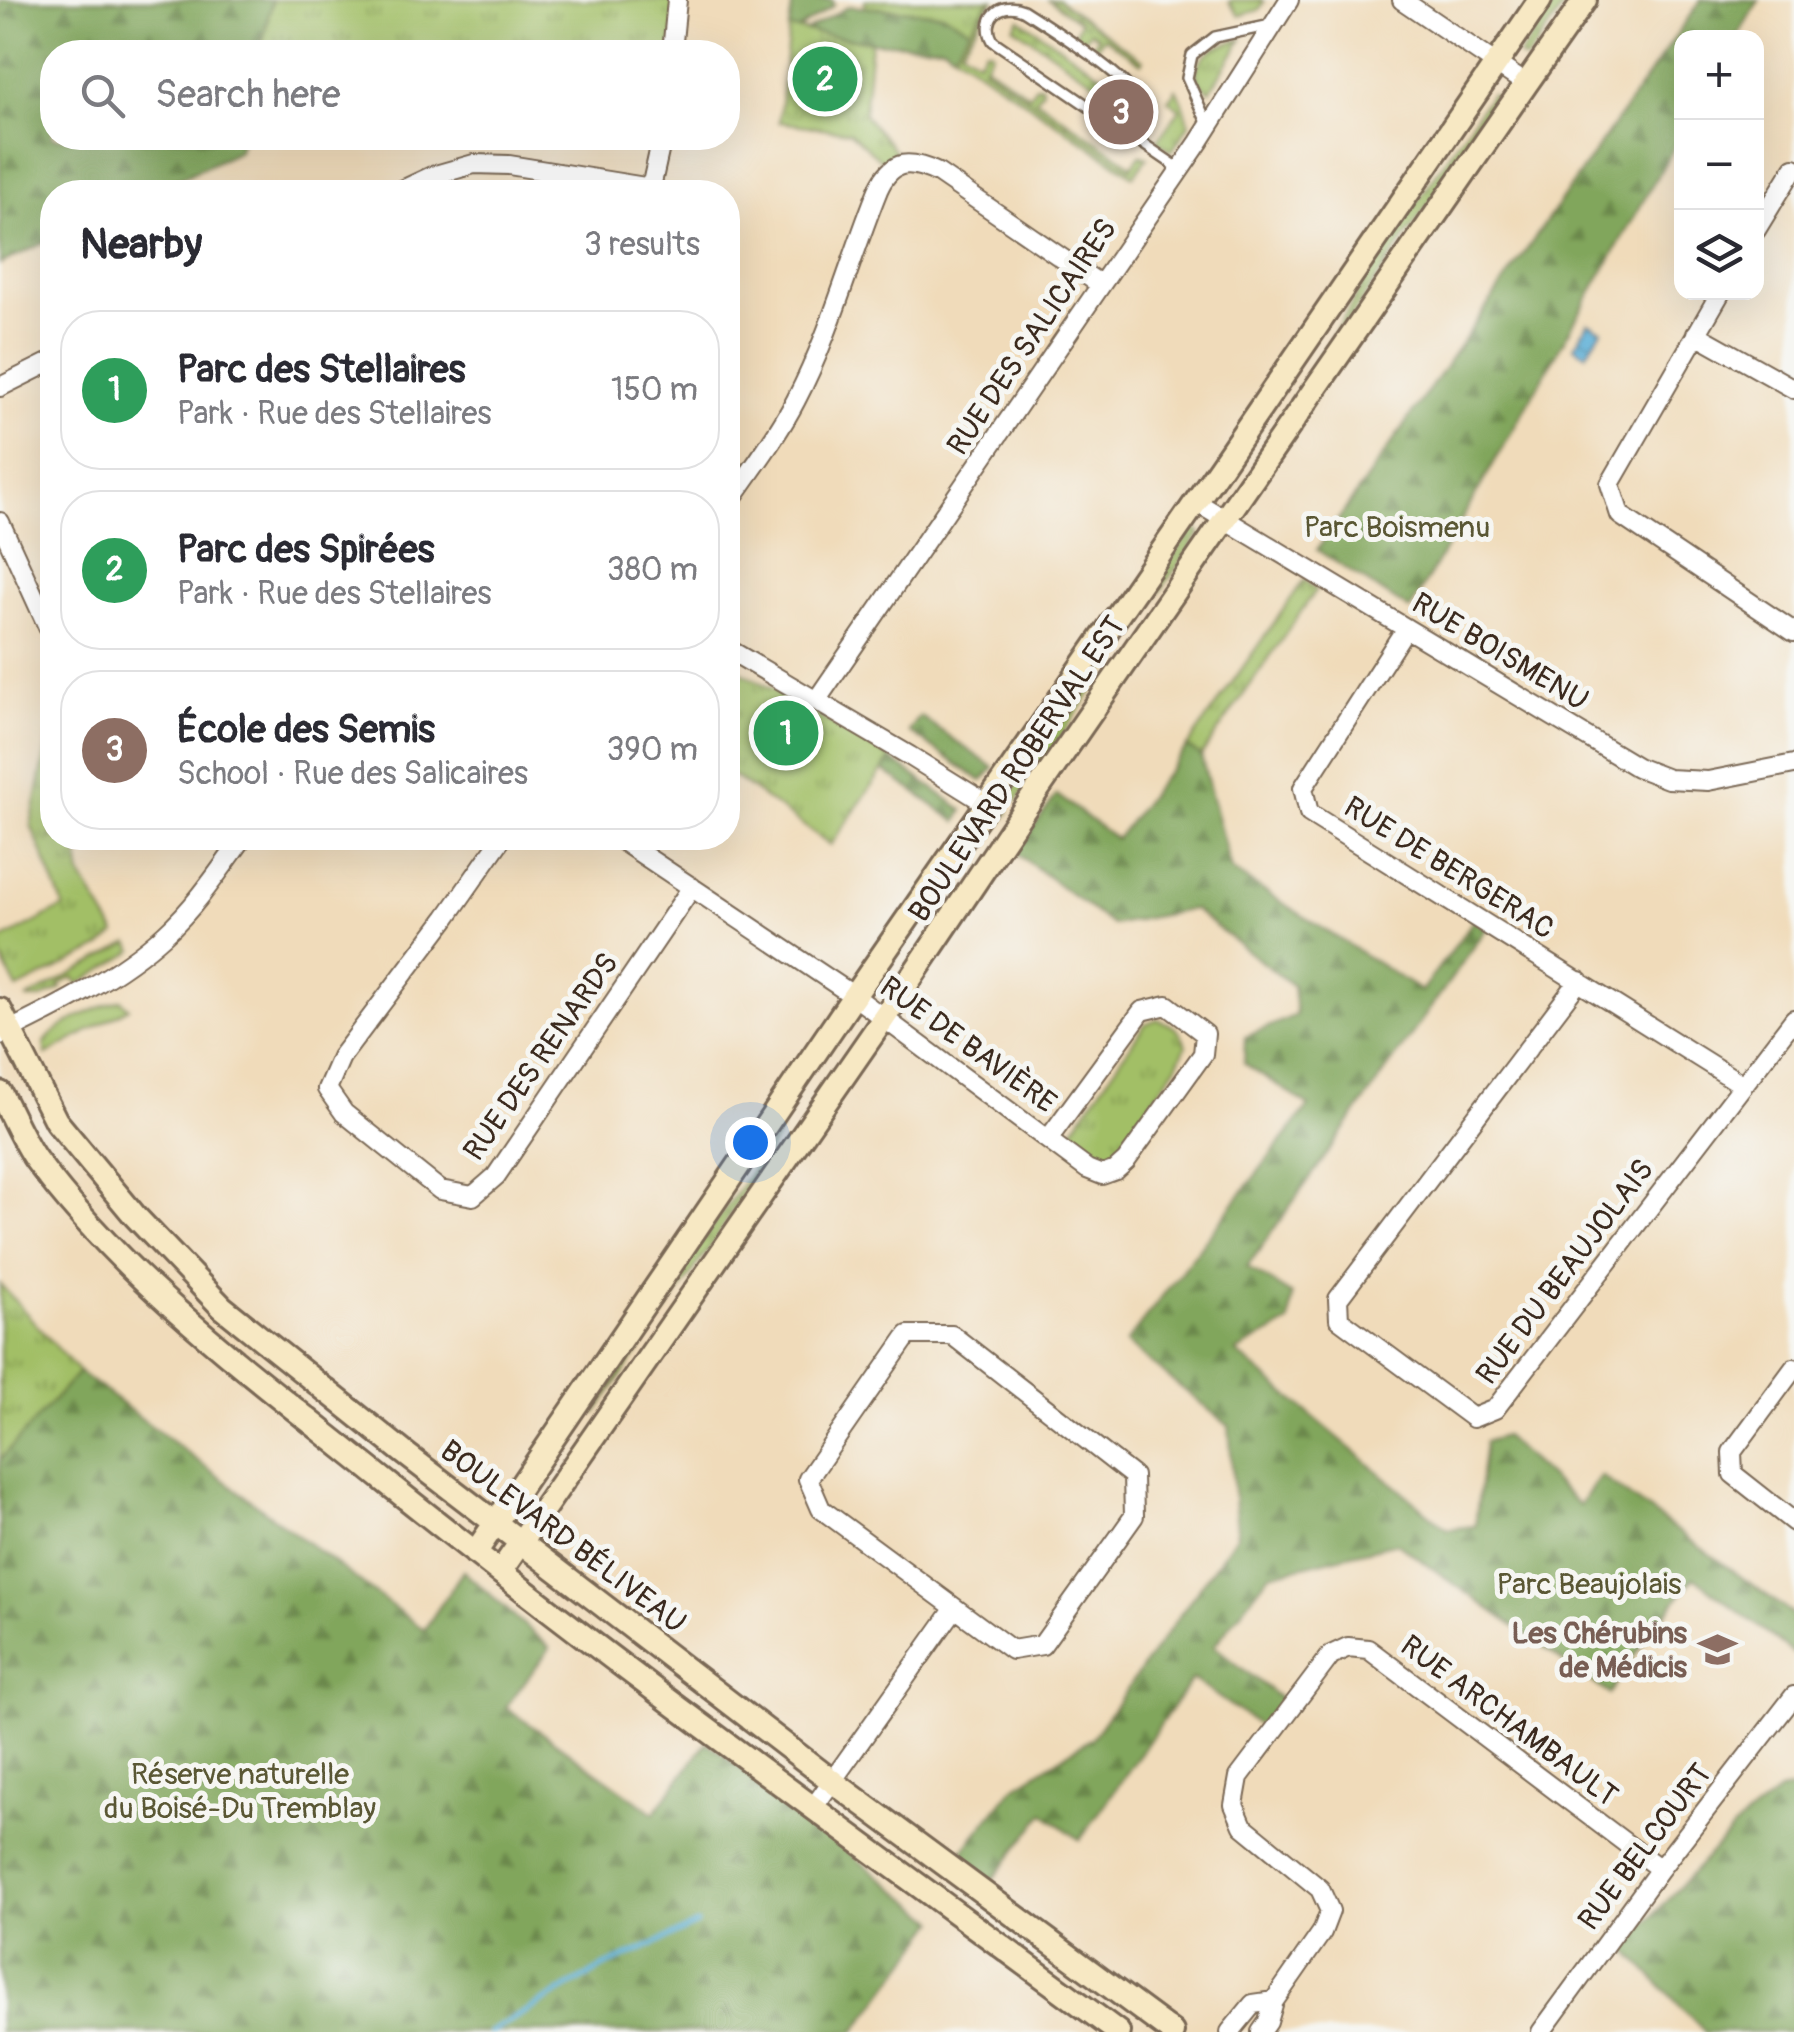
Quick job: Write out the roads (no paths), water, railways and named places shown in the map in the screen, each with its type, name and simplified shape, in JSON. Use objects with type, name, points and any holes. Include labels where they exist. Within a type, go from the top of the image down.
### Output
[{"type":"street","points":[[673,40],[677,0]]},
{"type":"street","name":"RUE DES SALICAIRES","points":[[816,701],[1209,127],[1289,0]]},
{"type":"street","points":[[1402,0],[1526,84]]},
{"type":"street","name":"BOULEVARD ROBERVAL EST","points":[[475,1553],[1540,0]]},
{"type":"street","name":"BOULEVARD ROBERVAL EST","points":[[500,1572],[1586,0]]},
{"type":"street","points":[[652,180],[659,150]]},
{"type":"street","points":[[740,486],[796,400],[878,190],[895,167],[911,163],[938,173],[1100,285]]},
{"type":"street","points":[[424,180],[474,164],[510,165],[594,180]]},
{"type":"street","points":[[1764,217],[1794,168]]},
{"type":"street","points":[[1716,300],[1610,484],[1620,515],[1794,632]]},
{"type":"street","points":[[1696,334],[1794,389]]},
{"type":"street","points":[[0,387],[40,367]]},
{"type":"street","name":"RUE BOISMENU","points":[[1196,502],[1637,766],[1668,779],[1708,781],[1794,764]]},
{"type":"street","points":[[0,522],[40,610]]},
{"type":"street","name":"RUE DE BERGERAC","points":[[1406,628],[1303,788],[1309,813],[1744,1084]]},
{"type":"street","points":[[740,656],[987,804]]},
{"type":"street","points":[[3,1025],[120,970],[166,933],[235,850]]},
{"type":"street","name":"RUE DES RENARDS","points":[[494,850],[341,1057],[327,1090],[344,1113],[440,1190],[473,1196],[496,1176],[692,888]]},
{"type":"street","points":[[636,850],[854,996]]},
{"type":"street","name":"RUE DU BEAUJOLAIS","points":[[1579,981],[1338,1299],[1340,1319],[1472,1418],[1495,1409],[1794,1019]]},
{"type":"street","name":"RUE DE BAVIÈRE","points":[[854,996],[1088,1169],[1102,1175],[1126,1161],[1203,1054],[1205,1034],[1167,1005],[1142,1011],[1049,1138]]},
{"type":"street","name":"BOULEVARD BÉLIVEAU","points":[[3,1025],[56,1120],[135,1216],[222,1307],[403,1452],[832,1781],[1172,2032]]},
{"type":"street","points":[[0,1093],[34,1156],[76,1209],[218,1346],[475,1553],[1118,2032]]},
{"type":"street","points":[[908,1335],[952,1335],[1132,1476],[1134,1516],[1042,1645],[1012,1650],[955,1608],[821,1509],[808,1479],[908,1335]]},
{"type":"street","points":[[1794,1368],[1732,1452],[1734,1474],[1794,1522]]},
{"type":"street","points":[[813,1808],[955,1608]]},
{"type":"street","name":"RUE ARCHAMBAULT","points":[[1261,2032],[1274,2001],[1322,1932],[1330,1911],[1320,1889],[1243,1826],[1234,1805],[1239,1777],[1332,1655],[1348,1647],[1368,1648],[1660,1869]]},
{"type":"street","name":"RUE BELCOURT","points":[[1545,2030],[1660,1869],[1794,1696]]},
{"type":"street","name":"RUE ARCHAMBAULT","points":[[1230,2032],[1253,2004],[1274,2001]]},
{"type":"lane","points":[[1008,0],[1125,82],[1135,102],[1138,135],[1144,144]]},
{"type":"lane","points":[[1023,10],[1006,6],[998,11],[989,26],[993,41],[1180,169]]},
{"type":"lane","points":[[1209,127],[1189,84],[1187,70],[1192,54],[1215,37],[1274,24]]},
{"type":"water","points":[[1588,323],[1602,330],[1586,354],[1574,347]]},
{"type":"waterway","points":[[490,2032],[604,1967],[697,1924]]},
{"type":"place","name":"Parc des Spirées","points":[[825,79]]},
{"type":"place","name":"École des Semis","points":[[1121,112]]},
{"type":"place","name":"Parc des Stellaires","points":[[786,733]]},
{"type":"place","name":"Les Chérubins de Médicis","points":[[1717,1650]]},
{"type":"park label","name":"Parc Boismenu","points":[[1397,527]]},
{"type":"park label","name":"Parc Beaujolais","points":[[1589,1584]]},
{"type":"park label","name":"Réserve naturelle du Boisé-Du Tremblay","points":[[240,1791]]}]
